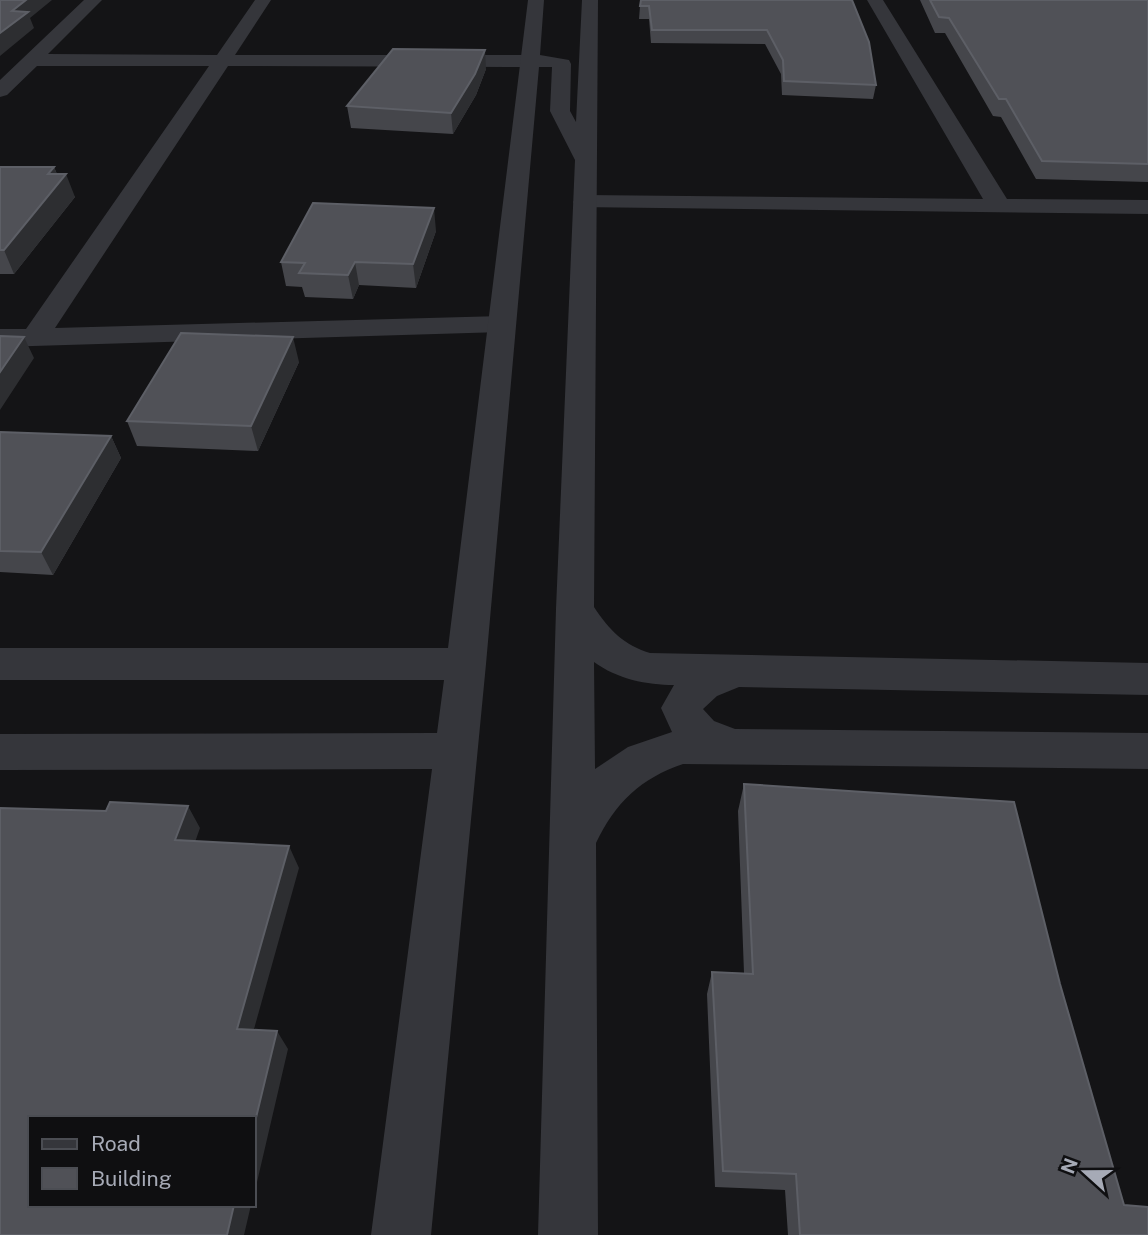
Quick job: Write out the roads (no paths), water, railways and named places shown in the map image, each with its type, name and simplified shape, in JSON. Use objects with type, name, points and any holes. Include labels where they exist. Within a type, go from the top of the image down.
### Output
[{"type":"street","points":[[0,91],[94,0]]},
{"type":"street","points":[[34,338],[263,0]]},
{"type":"street","points":[[401,1235],[466,664],[536,0]]},
{"type":"street","points":[[568,1235],[575,609],[590,0]]},
{"type":"street","points":[[874,0],[999,206]]},
{"type":"street","points":[[33,60],[551,61],[562,64],[560,111],[586,161]]},
{"type":"street","points":[[585,202],[1148,207]]},
{"type":"street","points":[[0,338],[502,324]]},
{"type":"street","points":[[575,609],[597,644],[621,661],[650,669],[1148,679]]},
{"type":"street","points":[[0,664],[466,664]]},
{"type":"street","points":[[733,672],[706,681],[689,692],[681,708],[689,727],[708,739],[739,746]]},
{"type":"street","points":[[573,841],[591,805],[613,779],[647,757],[683,746],[1148,751]]},
{"type":"street","points":[[0,752],[456,751]]}]
